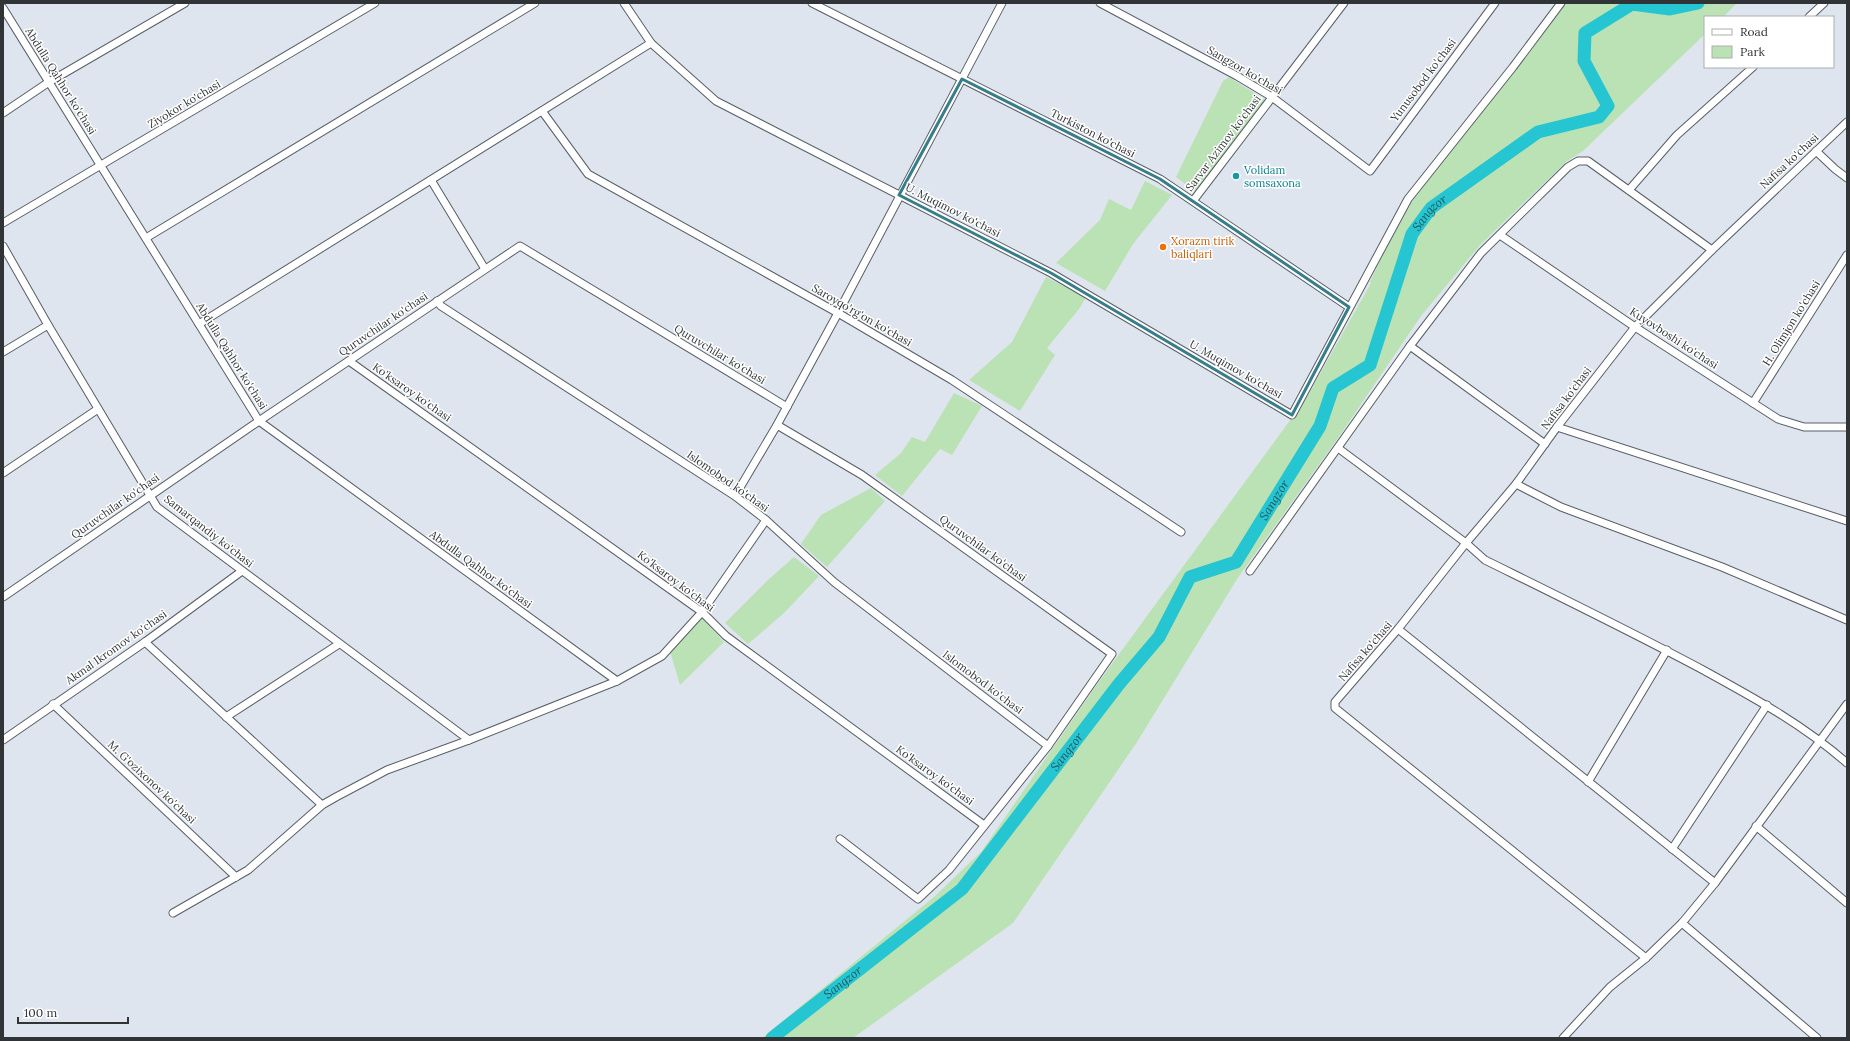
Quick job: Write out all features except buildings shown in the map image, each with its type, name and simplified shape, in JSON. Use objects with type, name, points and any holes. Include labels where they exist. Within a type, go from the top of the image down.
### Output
[{"type":"street","points":[[3,113],[49,82],[185,3]]},
{"type":"street","name":"Ziyokor ko'chasi","points":[[3,223],[375,3]]},
{"type":"street","points":[[146,238],[535,3]]},
{"type":"street","name":"U. Muqimov ko'chasi","points":[[624,3],[651,43],[716,101],[1051,273],[1292,415],[1349,307]]},
{"type":"street","name":"Turkiston ko'chasi","points":[[812,3],[1160,179],[1349,307]]},
{"type":"street","points":[[735,496],[777,425],[838,313],[899,195],[1002,3]]},
{"type":"street","name":"Sangzor ko'chasi","points":[[1100,3],[1237,76],[1272,97],[1370,171]]},
{"type":"street","name":"Sarvar Azimov ko'chasi","points":[[1193,202],[1344,3]]},
{"type":"street","name":"Yunusobod ko'chasi","points":[[1370,171],[1495,3]]},
{"type":"street","points":[[1349,307],[1408,199],[1513,67],[1561,3]]},
{"type":"street","points":[[1809,16],[1824,3]]},
{"type":"street","name":"Abdulla Qahhor ko'chasi","points":[[3,8],[259,421],[617,682]]},
{"type":"street","points":[[199,324],[651,43]]},
{"type":"street","points":[[1629,190],[1677,135],[1752,68]]},
{"type":"street","name":"Saroyqo'rg'on ko'chasi","points":[[542,111],[588,174],[838,313],[952,380],[1181,532]]},
{"type":"street","name":"Nafisa ko'chasi","points":[[1646,958],[1335,708],[1335,702],[1398,629],[1466,543],[1516,484],[1557,427],[1635,327],[1712,250],[1847,122]]},
{"type":"street","points":[[1816,151],[1847,178]]},
{"type":"street","points":[[1250,571],[1410,346],[1481,254],[1568,167],[1578,161],[1588,162],[1712,250]]},
{"type":"street","points":[[431,180],[485,269]]},
{"type":"street","name":"Kuyovboshi ko'chasi","points":[[1500,235],[1635,327],[1778,419],[1804,427],[1847,427]]},
{"type":"street","name":"Samarqandiy ko'chasi","points":[[3,246],[48,325],[158,507],[469,740]]},
{"type":"street","name":"Quruvchilar ko'chasi","points":[[3,598],[259,421],[520,246],[787,407]]},
{"type":"street","name":"H. Olimjon ko'chasi","points":[[1753,403],[1847,255]]},
{"type":"street","name":"Islomobod ko'chasi","points":[[437,301],[441,306],[735,496],[766,520],[834,582],[1048,746]]},
{"type":"street","points":[[3,352],[48,325]]},
{"type":"street","points":[[1410,346],[1545,444]]},
{"type":"street","name":"Ko'ksaroy ko'chasi","points":[[349,361],[702,612],[726,636],[984,825]]},
{"type":"street","points":[[3,473],[98,409]]},
{"type":"street","name":"Quruvchilar ko'chasi","points":[[777,425],[862,475],[1112,654],[1048,746]]},
{"type":"street","points":[[1557,427],[1847,521]]},
{"type":"street","points":[[1338,448],[1466,543],[1485,560],[1667,650],[1767,705],[1820,740],[1847,763]]},
{"type":"street","points":[[1516,484],[1561,507],[1722,567],[1847,620]]},
{"type":"street","points":[[173,913],[248,870],[322,805],[387,770],[469,740],[617,682],[662,656],[702,612],[766,520]]},
{"type":"street","name":"Akmal Ikromov ko'chasi","points":[[3,740],[53,704],[145,642],[242,571]]},
{"type":"street","points":[[1398,629],[1715,884]]},
{"type":"street","points":[[145,642],[322,805]]},
{"type":"street","points":[[226,717],[339,644]]},
{"type":"street","points":[[1588,782],[1667,650]]},
{"type":"street","name":"M. G'ozixonov ko'chasi","points":[[53,704],[236,877]]},
{"type":"street","points":[[1563,1038],[1610,987],[1646,958],[1682,923],[1715,884],[1756,826],[1847,704]]},
{"type":"street","points":[[1672,849],[1767,705]]},
{"type":"street","points":[[840,839],[918,899],[949,870],[1048,746]]},
{"type":"street","points":[[1756,826],[1847,903]]},
{"type":"street","points":[[1682,923],[1817,1038]]},
{"type":"highlighted area","points":[[962,79],[1160,179],[1349,307],[1292,415],[1051,273],[899,195]]},
{"type":"green space","points":[[1566,3],[1737,3],[1724,16],[1704,16],[1704,35],[1583,151],[1567,161],[1480,245],[1421,316],[1338,438],[1237,579],[1137,742],[1013,923],[853,1038],[762,1038],[934,897],[981,852],[1098,683],[1307,397],[1371,283],[1370,282],[1386,248],[1413,200]]},
{"type":"green space","points":[[1229,77],[1265,100],[1196,192],[1176,177],[1223,81]]},
{"type":"green space","points":[[1145,181],[1172,195],[1133,244],[1105,291],[1056,263],[1100,220],[1109,199],[1131,210]]},
{"type":"green space","points":[[1046,277],[1086,297],[1079,309],[1047,348],[1055,355],[1020,411],[969,380],[1012,342]]},
{"type":"green space","points":[[954,393],[982,406],[952,455],[940,449],[902,496],[875,475],[901,453],[912,437],[925,442]]},
{"type":"green space","points":[[871,488],[885,501],[827,567],[801,544],[821,515]]},
{"type":"green space","points":[[794,557],[819,576],[784,613],[748,644],[725,623],[769,579]]},
{"type":"green space","points":[[701,617],[724,642],[680,685],[670,651]]},
{"type":"waterway","name":"Sangzor","points":[[772,1038],[962,889],[1119,684],[1159,637],[1190,577],[1236,562],[1320,426],[1333,388],[1370,365],[1412,234],[1431,208],[1538,132],[1599,117],[1608,106],[1584,61],[1585,33],[1632,4],[1670,9],[1698,3]]},
{"type":"place","name":"Volidam somsaxona","points":[[1236,176]]},
{"type":"place","name":"Xorazm tirik baliqlari","points":[[1163,247]]}]
